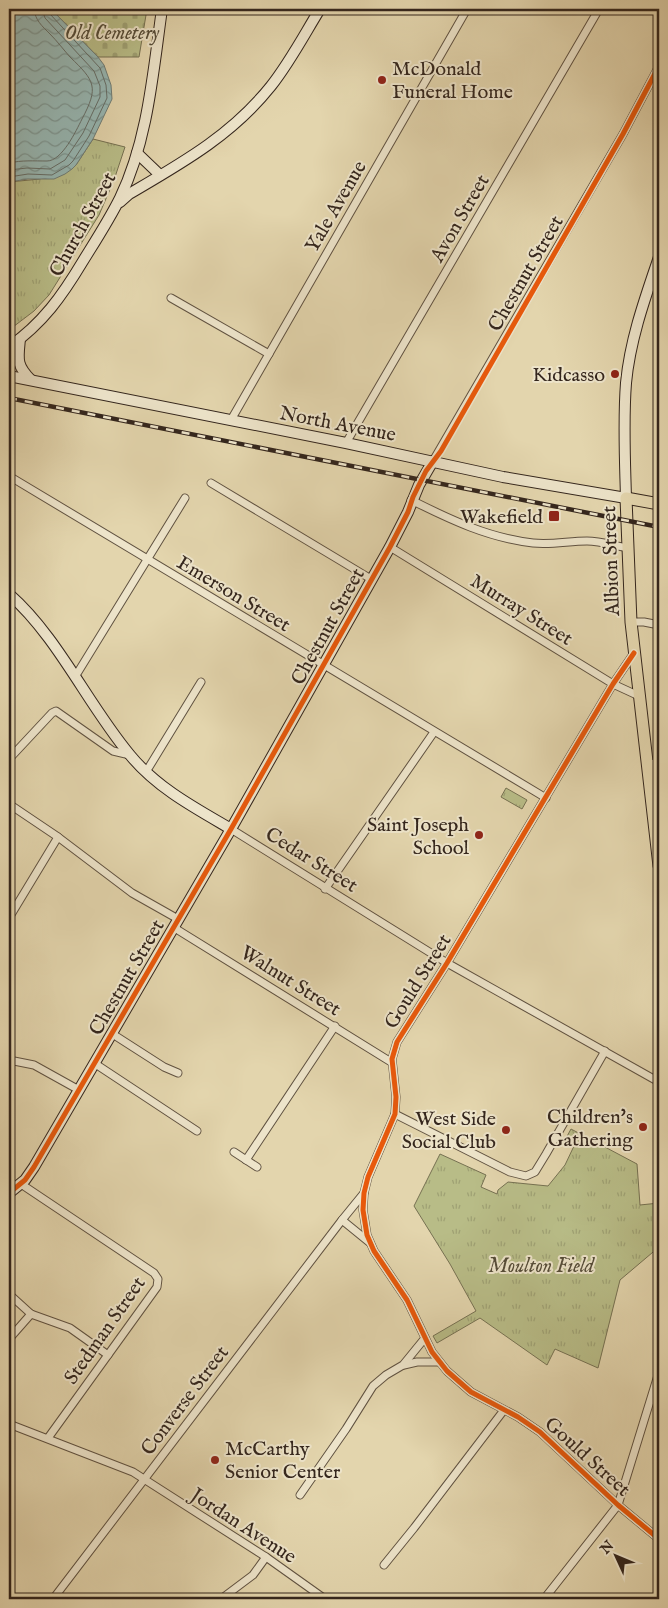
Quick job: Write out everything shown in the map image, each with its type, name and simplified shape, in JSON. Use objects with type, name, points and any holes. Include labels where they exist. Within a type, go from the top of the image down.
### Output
[{"type":"main road","name":"North Avenue","points":[[626,498],[659,504]]},
{"type":"main road","name":"Albion Street","points":[[626,498],[631,622],[639,696],[653,764],[659,866]]},
{"type":"street","name":"Church Street","points":[[9,347],[40,322],[53,306],[81,265],[125,187],[143,130],[162,9]]},
{"type":"street","points":[[116,206],[129,194],[213,142],[257,102],[284,69],[320,9]]},
{"type":"street","name":"Yale Avenue","points":[[231,420],[467,9]]},
{"type":"street","name":"Avon Street","points":[[346,443],[599,9]]},
{"type":"street","name":"Chestnut Street","points":[[9,1192],[21,1184],[34,1167],[230,829],[390,546],[427,470],[618,141],[659,66]]},
{"type":"street","points":[[137,152],[160,175]]},
{"type":"street","name":"Albion Street","points":[[626,498],[625,429],[627,374],[638,319],[659,257]]},
{"type":"street","points":[[171,298],[268,354]]},
{"type":"street","points":[[20,339],[19,364],[21,370],[31,380]]},
{"type":"street","name":"North Avenue","points":[[9,376],[346,443],[504,477],[626,498]]},
{"type":"street","name":"Emerson Street","points":[[9,476],[546,798]]},
{"type":"street","points":[[211,483],[371,579]]},
{"type":"street","points":[[75,677],[184,498]]},
{"type":"street","points":[[411,500],[461,525],[492,535],[535,543],[553,544],[589,541],[628,548]]},
{"type":"street","name":"Murray Street","points":[[390,546],[613,684],[639,696]]},
{"type":"street","name":"Cedar Street","points":[[9,594],[35,621],[130,755],[146,772],[176,796],[447,963],[659,1082]]},
{"type":"street","points":[[631,622],[659,625]]},
{"type":"street","name":"Gould Street","points":[[634,653],[613,684],[447,963],[394,1048],[392,1062],[396,1096],[395,1114],[368,1177],[364,1193],[364,1217],[370,1242],[384,1267],[407,1300],[439,1362],[463,1386],[526,1422],[546,1437],[618,1505],[659,1539]]},
{"type":"street","points":[[146,772],[201,682]]},
{"type":"street","points":[[9,759],[56,711],[115,752],[130,755]]},
{"type":"street","points":[[325,889],[434,732]]},
{"type":"street","name":"Walnut Street","points":[[9,804],[58,837],[175,923],[392,1062]]},
{"type":"street","points":[[9,918],[58,837]]},
{"type":"street","points":[[246,1160],[335,1026]]},
{"type":"street","points":[[111,1033],[164,1067],[178,1073]]},
{"type":"street","points":[[395,1114],[510,1172],[526,1176],[535,1172],[605,1052]]},
{"type":"street","points":[[9,1060],[34,1065],[79,1090]]},
{"type":"street","points":[[94,1063],[196,1130]]},
{"type":"street","points":[[234,1152],[257,1168]]},
{"type":"street","name":"Stedman Street","points":[[21,1184],[158,1277],[157,1287],[48,1438]]},
{"type":"street","name":"Converse Street","points":[[53,1599],[364,1193]]},
{"type":"street","points":[[342,1220],[370,1242]]},
{"type":"street","points":[[9,1294],[31,1314],[70,1328],[108,1355]]},
{"type":"street","points":[[9,1339],[31,1314]]},
{"type":"street","points":[[403,1365],[426,1338]]},
{"type":"street","points":[[300,1494],[344,1433],[373,1386],[381,1378],[403,1365],[417,1362],[439,1362]]},
{"type":"street","points":[[544,1599],[618,1505],[659,1372]]},
{"type":"street","points":[[384,1565],[504,1410]]},
{"type":"street","name":"Jordan Avenue","points":[[9,1424],[132,1471],[266,1557],[325,1599]]},
{"type":"street","points":[[221,1599],[253,1575],[266,1557]]},
{"type":"green space","name":"Old Cemetery","points":[[51,9],[147,9],[139,57],[98,57]]},
{"type":"green space","points":[[93,139],[125,147],[114,180],[99,215],[49,295],[34,311],[9,330],[9,182],[40,179],[76,165]]},
{"type":"green space","points":[[506,788],[527,800],[522,809],[501,797]]},
{"type":"green space","name":"Moulton Field","points":[[571,1129],[637,1164],[640,1205],[659,1203],[659,1247],[620,1280],[598,1368],[555,1349],[547,1365],[480,1318],[437,1343],[433,1336],[476,1311],[450,1264],[414,1206],[440,1154],[486,1175],[481,1187],[497,1194],[498,1190],[508,1182],[548,1186],[565,1165],[574,1146],[565,1140]]},
{"type":"water","points":[[9,9],[51,9],[98,57],[104,65],[111,85],[112,99],[93,139],[76,165],[65,174],[54,179],[28,179],[9,182]]},
{"type":"railway","points":[[9,398],[659,527]]},
{"type":"cycle path","points":[[9,1193],[25,1180],[34,1167],[231,829],[390,547],[426,471],[441,451],[623,134],[659,66]]},
{"type":"cycle path","points":[[634,653],[613,684],[447,963],[397,1042],[392,1059],[396,1097],[395,1114],[368,1177],[364,1193],[363,1210],[367,1235],[374,1251],[407,1300],[432,1352],[447,1371],[471,1392],[518,1417],[540,1432],[618,1505],[659,1539]]},
{"type":"place","name":"McDonald Funeral Home","points":[[382,80]]},
{"type":"place","name":"Kidcasso","points":[[615,374]]},
{"type":"place","name":"Wakefield","points":[[554,516]]},
{"type":"place","name":"Saint Joseph School","points":[[479,835]]},
{"type":"place","name":"Children's Gathering","points":[[643,1127]]},
{"type":"place","name":"West Side Social Club","points":[[506,1130]]},
{"type":"place","name":"McCarthy Senior Center","points":[[215,1460]]}]
